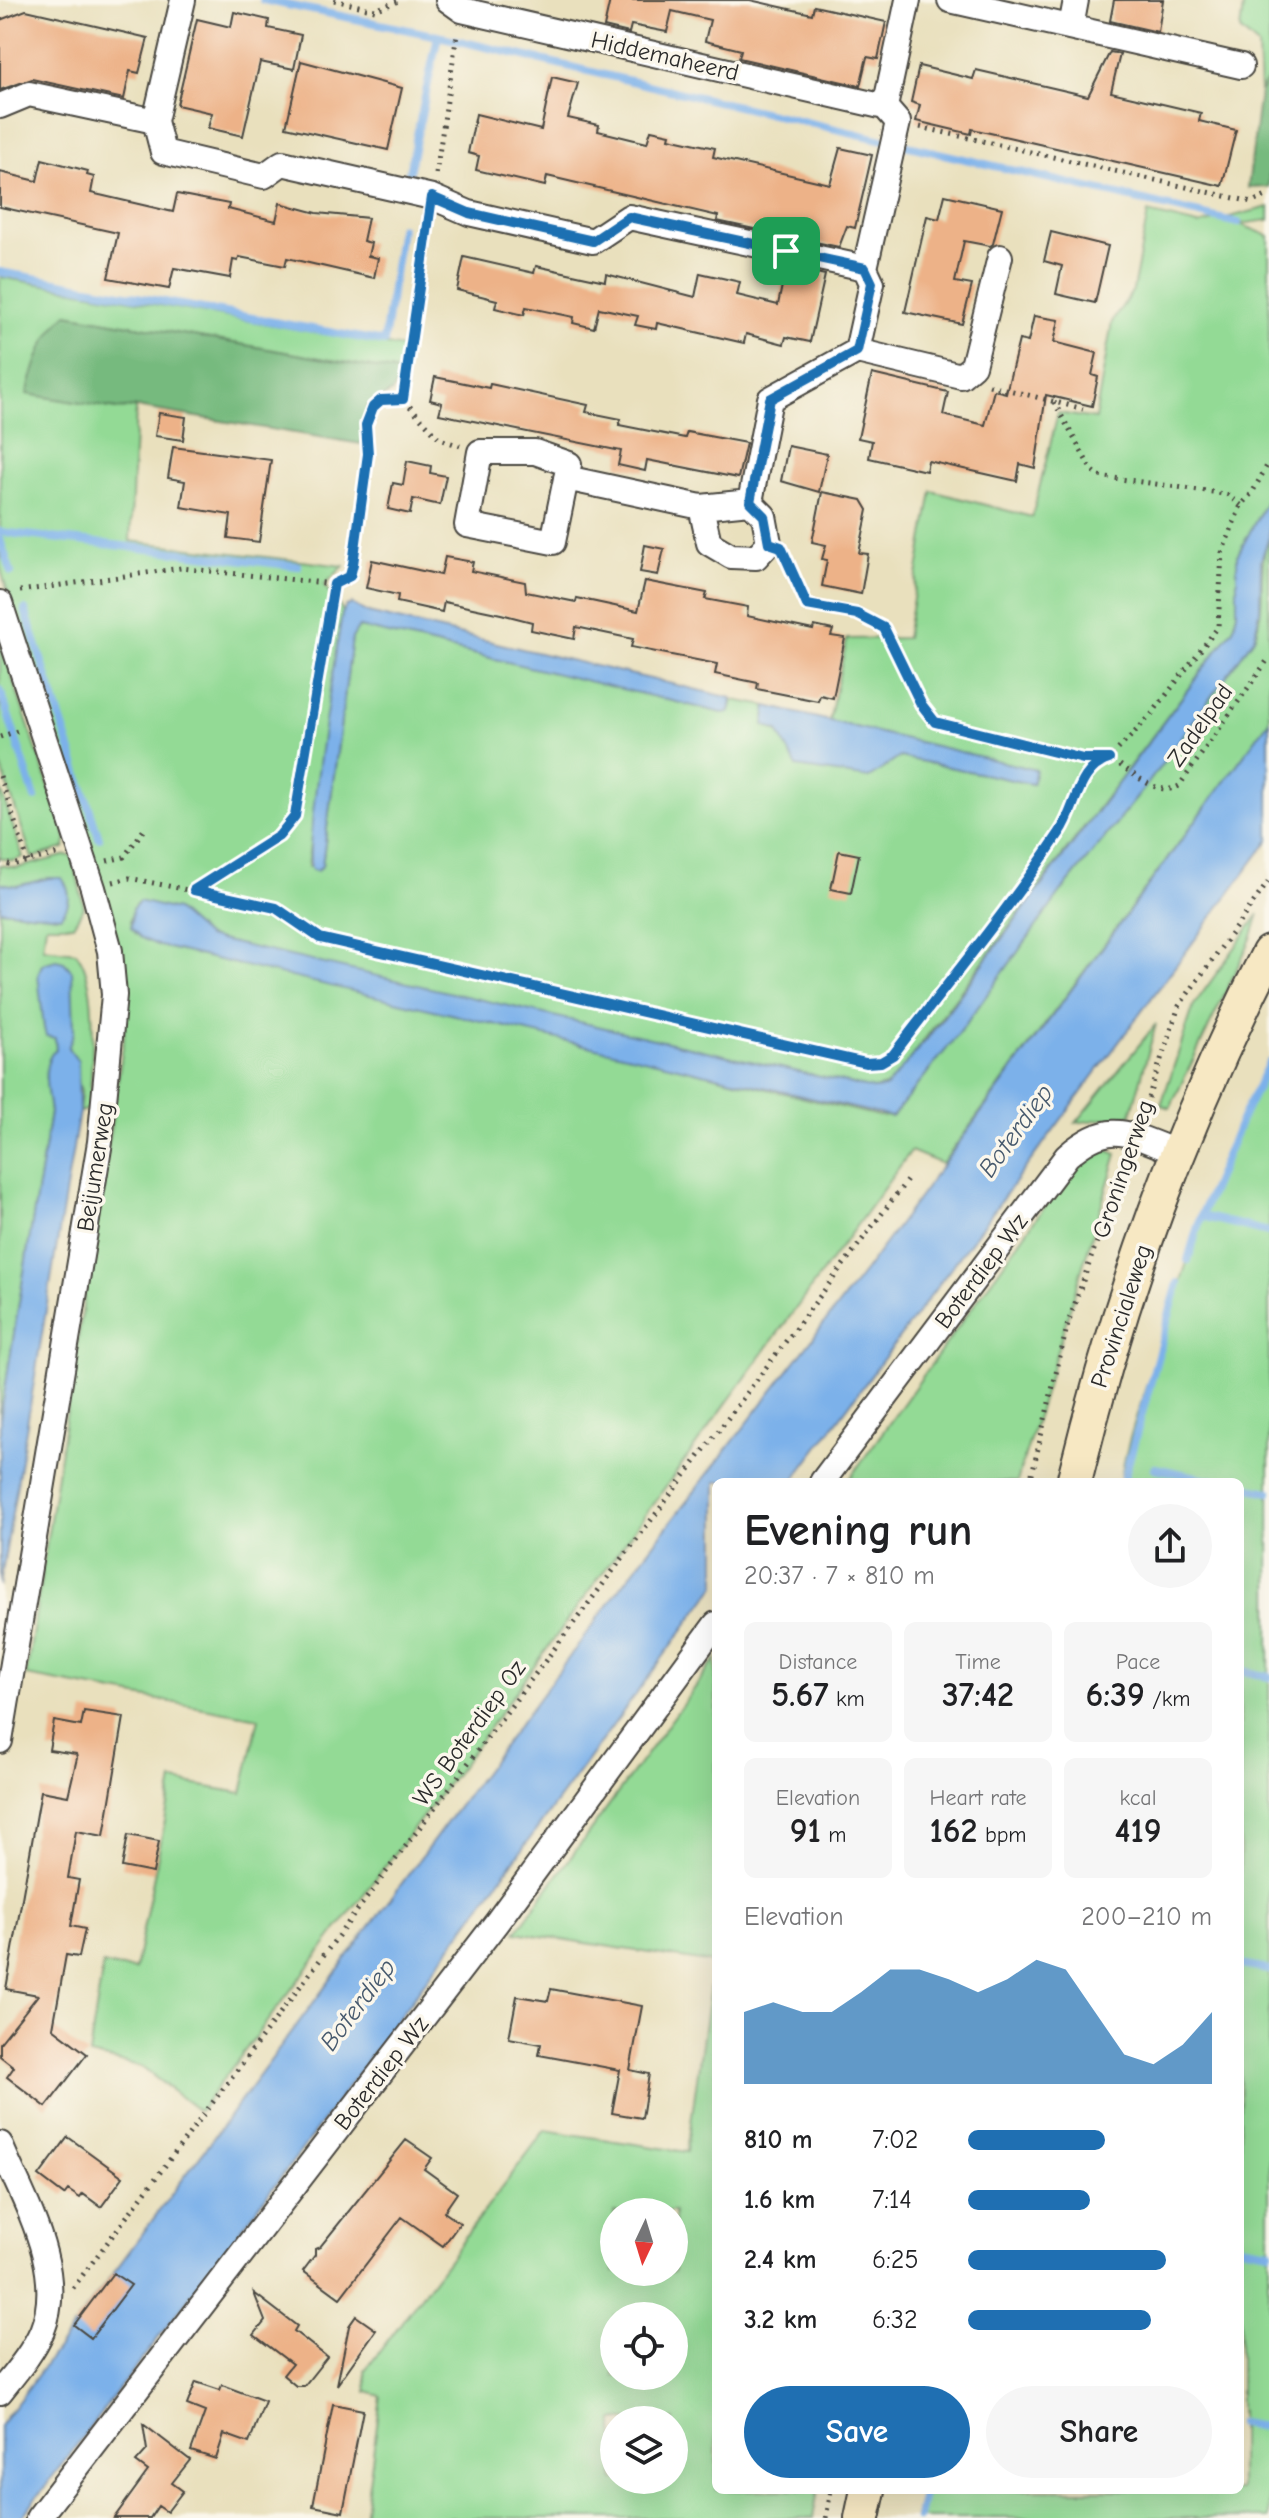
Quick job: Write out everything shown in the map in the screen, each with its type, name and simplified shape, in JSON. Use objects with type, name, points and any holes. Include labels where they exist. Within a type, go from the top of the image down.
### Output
[{"type":"main road","name":"Groningerweg","points":[[1176,1152],[1269,953]]},
{"type":"main road","name":"Provincialeweg","points":[[1075,1478],[1104,1360],[1176,1152]]},
{"type":"main road","points":[[862,2518],[867,2494]]},
{"type":"street","points":[[183,0],[155,121],[163,152],[264,176],[282,163],[432,197],[469,213],[593,241],[629,217],[865,268]]},
{"type":"street","name":"Hiddemaheerd","points":[[448,0],[462,10],[892,114]]},
{"type":"street","points":[[857,351],[872,283],[865,268],[889,160],[892,114],[908,0]]},
{"type":"street","points":[[950,0],[1241,66]]},
{"type":"street","points":[[1071,27],[1076,0]]},
{"type":"street","points":[[0,106],[29,94],[155,121]]},
{"type":"street","points":[[750,502],[770,399],[857,351],[961,376],[973,366],[1000,257]]},
{"type":"street","points":[[480,452],[535,452],[569,464],[566,478],[553,542],[467,525],[480,452]]},
{"type":"street","points":[[566,478],[701,507],[750,502]]},
{"type":"street","points":[[701,507],[709,543],[731,556],[756,557],[769,543],[764,516],[750,502]]},
{"type":"street","name":"Beijumerweg","points":[[0,1741],[109,1075],[114,995],[110,951],[8,597]]},
{"type":"street","name":"Boterdiep Wz","points":[[825,1478],[1067,1156],[1089,1137],[1108,1131],[1135,1136],[1176,1152]]},
{"type":"street","name":"Boterdiep Wz","points":[[38,2518],[497,1922],[712,1629]]},
{"type":"street","points":[[0,2144],[41,2243],[50,2299],[43,2330],[30,2354],[0,2392]]},
{"type":"path","points":[[334,0],[375,10],[401,0]]},
{"type":"path","points":[[403,399],[458,27]]},
{"type":"path","points":[[892,114],[1252,202],[1269,195]]},
{"type":"path","points":[[961,376],[1083,409]]},
{"type":"path","points":[[8,597],[181,568],[334,584],[350,576],[353,564],[368,454],[366,425],[373,407],[381,400],[403,399],[440,439],[480,452]]},
{"type":"path","points":[[1054,402],[1091,469],[1099,476],[1213,492],[1227,495],[1241,505]]},
{"type":"path","points":[[0,862],[87,867],[276,908],[320,938],[866,1063],[881,1062],[893,1055],[1062,830],[1087,773],[1095,763],[1109,759],[1151,715],[1218,627],[1222,553],[1241,505],[1252,493],[1269,462]]},
{"type":"path","name":"Zadelpad","points":[[769,543],[781,547],[807,605],[857,614],[884,628],[921,704],[935,722],[1083,759],[1109,759],[1155,787],[1170,791],[1179,786],[1269,658]]},
{"type":"path","points":[[194,890],[279,836],[295,816],[334,584]]},
{"type":"path","points":[[0,776],[28,862]]},
{"type":"path","points":[[87,867],[124,857],[145,828]]},
{"type":"path","name":"Groningerweg","points":[[1031,1478],[1068,1323],[1179,1006],[1269,881]]},
{"type":"path","name":"WS Boterdiep Oz","points":[[50,2299],[73,2288],[908,1179]]},
{"type":"path","points":[[826,2518],[830,2494]]},
{"type":"green space","points":[[1244,0],[1269,0],[1269,78],[1260,92],[1258,46],[1240,30]]},
{"type":"green space","points":[[1269,78],[1269,187],[1248,188],[1260,92]]},
{"type":"green space","points":[[1269,207],[1269,220],[1240,224],[1269,236],[1269,496],[1237,556],[1237,613],[1233,629],[890,1085],[873,1089],[282,955],[207,937],[176,910],[135,904],[130,921],[136,934],[892,1117],[957,1036],[1064,888],[1143,790],[1254,638],[1269,537],[1269,721],[942,1164],[911,1151],[468,1757],[199,2111],[140,2066],[89,2055],[103,1965],[135,1970],[173,1781],[242,1793],[259,1718],[26,1676],[124,1040],[125,967],[0,567],[0,277],[409,349],[405,373],[67,314],[28,394],[117,409],[136,407],[130,541],[344,566],[324,585],[343,611],[308,867],[322,866],[352,638],[356,629],[363,626],[722,713],[730,712],[733,700],[767,706],[764,725],[869,778],[900,757],[1032,784],[1036,770],[829,721],[847,639],[906,638],[932,491],[1032,517],[1058,413],[1095,419],[1112,322],[1133,290],[1148,213],[1198,225]]},
{"type":"green space","points":[[67,314],[405,373],[392,392],[368,405],[362,444],[136,407],[117,409],[27,394],[46,341]]},
{"type":"green space","points":[[0,642],[67,840],[64,848],[32,858],[0,763]]},
{"type":"green space","points":[[0,787],[23,857],[13,861],[0,858]]},
{"type":"green space","points":[[67,855],[73,857],[84,907],[73,925],[46,925],[43,948],[76,952],[84,966],[93,1027],[89,1109],[79,1112],[81,1091],[68,1048],[71,1036],[55,1037],[56,1049],[46,1073],[50,1113],[0,1419],[0,910],[60,916],[49,878],[17,886],[0,883],[0,865],[17,868]]},
{"type":"green space","points":[[1259,914],[1251,939],[1170,1108],[1161,1105],[1194,1005]]},
{"type":"green space","points":[[1156,1024],[1131,1115],[1076,1123]]},
{"type":"green space","points":[[1269,1064],[1269,2518],[915,2518],[920,2494],[1244,2494],[1244,1478],[1121,1478],[1134,1424],[1199,1228]]},
{"type":"green space","points":[[1102,1148],[1117,1154],[1018,1478],[850,1478],[1075,1164]]},
{"type":"green space","points":[[712,1664],[712,1963],[516,1932]]},
{"type":"green space","points":[[712,1970],[712,2494],[817,2494],[813,2518],[364,2518],[381,2396],[367,2392],[365,2371],[545,2130],[687,2152]]},
{"type":"water","points":[[1269,496],[1269,537],[1261,560],[1260,611],[1254,638],[1143,790],[1064,888],[957,1036],[892,1117],[159,946],[141,938],[131,928],[132,909],[139,901],[176,910],[207,937],[873,1089],[885,1088],[927,1039],[1233,629],[1237,613],[1237,556]]},
{"type":"water","points":[[352,604],[368,613],[732,698],[730,712],[723,713],[359,627],[352,638],[322,866],[317,871],[312,870],[311,829],[327,706],[342,614],[346,606]]},
{"type":"water","points":[[767,706],[1036,770],[1032,784],[900,757],[869,778],[797,767],[778,731],[764,725]]},
{"type":"water","name":"Boterdiep","points":[[1269,721],[1269,840],[795,1478],[712,1478],[712,1590],[300,2152],[21,2518],[0,2518],[0,2426],[633,1571],[864,1272]]},
{"type":"water","points":[[62,878],[67,888],[68,902],[60,916],[0,910],[0,883],[17,886]]},
{"type":"water","points":[[56,960],[64,962],[72,971],[74,1032],[68,1048],[78,1061],[79,1112],[0,1586],[0,1419],[50,1113],[46,1071],[56,1049],[55,1038],[46,1036],[44,1028],[38,975],[42,964]]},
{"type":"building","points":[[610,0],[750,0],[812,14],[814,6],[886,22],[878,59],[867,57],[860,86],[739,58],[741,50],[705,41],[710,20],[672,11],[667,32],[631,25],[629,33],[604,27]]},
{"type":"building","points":[[1114,0],[1163,0],[1158,32],[1110,21]]},
{"type":"building","points":[[26,10],[148,38],[139,73],[130,71],[124,99],[32,79],[0,90],[0,20]]},
{"type":"building","points":[[234,12],[269,20],[268,28],[301,35],[294,69],[260,62],[243,136],[208,128],[212,113],[177,105],[197,19],[231,27]]},
{"type":"building","points":[[1110,52],[1120,54],[1111,92],[1201,113],[1199,121],[1236,130],[1222,186],[972,129],[971,134],[916,121],[920,105],[911,102],[919,66],[973,79],[976,70],[1088,96]]},
{"type":"building","points":[[301,61],[402,88],[388,150],[286,127]]},
{"type":"building","points":[[552,77],[578,83],[568,118],[599,125],[598,131],[647,143],[651,130],[670,134],[669,138],[715,148],[713,157],[830,184],[840,148],[872,155],[855,228],[847,226],[839,247],[717,221],[718,216],[547,176],[545,186],[476,170],[479,156],[468,153],[476,114],[541,130]]},
{"type":"building","points":[[42,159],[88,171],[87,175],[94,177],[91,193],[173,212],[177,194],[229,204],[228,209],[276,221],[280,203],[317,213],[368,218],[363,241],[371,243],[368,256],[378,258],[374,278],[287,258],[285,266],[239,257],[238,261],[233,260],[230,278],[174,268],[169,289],[108,278],[118,233],[0,207],[0,172],[37,181]]},
{"type":"building","points":[[945,195],[1002,208],[993,244],[964,241],[955,282],[972,285],[962,324],[905,312],[927,216],[939,219]]},
{"type":"building","points":[[1051,232],[1108,246],[1095,303],[1056,294],[1062,266],[1044,261]]},
{"type":"building","points":[[464,257],[534,273],[536,266],[605,281],[606,274],[695,297],[700,273],[740,282],[737,295],[778,305],[786,266],[825,275],[810,342],[786,337],[784,344],[746,334],[744,343],[657,323],[656,329],[635,325],[638,316],[599,308],[594,328],[573,323],[574,317],[526,307],[524,315],[495,308],[497,300],[457,290]]},
{"type":"building","points":[[1034,316],[1059,320],[1054,342],[1097,353],[1092,375],[1098,377],[1092,406],[1046,395],[1035,468],[1020,464],[1017,481],[928,461],[926,471],[869,458],[872,441],[858,438],[872,374],[948,392],[943,415],[985,425],[994,390],[1006,393],[1019,340],[1028,342]]},
{"type":"building","points":[[435,377],[489,388],[490,384],[588,405],[586,412],[621,419],[619,425],[685,438],[687,432],[746,443],[738,478],[647,460],[645,471],[618,465],[621,451],[439,414],[442,403],[430,400]]},
{"type":"building","points":[[159,413],[186,417],[183,440],[155,436]]},
{"type":"building","points":[[788,446],[827,454],[819,492],[781,481]]},
{"type":"building","points":[[173,447],[271,460],[259,542],[228,538],[231,515],[181,507],[185,481],[168,478]]},
{"type":"building","points":[[407,461],[431,466],[430,473],[446,476],[440,505],[413,499],[410,514],[388,509],[393,483],[403,485]]},
{"type":"building","points":[[822,492],[862,500],[868,510],[859,553],[868,554],[861,594],[822,586],[827,560],[822,559],[826,545],[812,542]]},
{"type":"building","points":[[645,545],[664,549],[658,575],[640,572]]},
{"type":"building","points":[[445,557],[473,562],[471,571],[525,582],[526,592],[576,602],[577,598],[638,611],[645,581],[707,593],[705,599],[748,607],[747,616],[813,630],[814,626],[833,630],[831,636],[845,638],[833,698],[820,695],[818,701],[757,689],[758,683],[715,674],[717,664],[631,647],[633,639],[576,627],[574,639],[531,630],[532,622],[501,614],[444,602],[442,612],[397,602],[398,595],[366,588],[372,560],[441,575]]},
{"type":"building","points":[[839,851],[859,855],[851,893],[831,889]]},
{"type":"building","points":[[84,1711],[124,1717],[104,1836],[76,1831],[68,1878],[79,1880],[71,1926],[85,1929],[79,1957],[66,1955],[53,2028],[87,2054],[46,2107],[7,2077],[14,2067],[0,2056],[0,2043],[38,1995],[6,1989],[41,1791],[68,1796],[77,1758],[76,1754],[49,1750],[54,1721],[81,1726]]},
{"type":"building","points":[[128,1835],[159,1841],[153,1873],[122,1867]]},
{"type":"building","points":[[551,1989],[642,2006],[630,2070],[649,2074],[642,2118],[612,2113],[620,2070],[539,2055],[541,2044],[509,2038],[517,1996],[548,2001]]},
{"type":"building","points":[[68,2137],[123,2177],[101,2207],[83,2194],[80,2198],[68,2190],[64,2195],[39,2176]]},
{"type":"building","points":[[406,2140],[432,2158],[424,2169],[457,2193],[444,2212],[460,2223],[443,2246],[402,2217],[340,2298],[303,2271],[315,2255],[315,2249],[320,2247]]},
{"type":"building","points":[[113,2273],[131,2285],[91,2338],[74,2325]]},
{"type":"building","points":[[254,2293],[297,2326],[294,2331],[327,2357],[304,2386],[296,2386],[283,2375],[292,2364],[254,2335],[265,2321]]},
{"type":"building","points":[[356,2316],[376,2330],[337,2385],[349,2326]]},
{"type":"building","points":[[196,2382],[220,2390],[222,2385],[265,2401],[249,2443],[224,2434],[216,2459],[191,2451],[205,2412],[187,2405]]},
{"type":"building","points":[[333,2404],[363,2410],[343,2512],[313,2506]]},
{"type":"building","points":[[143,2424],[190,2460],[172,2483],[183,2491],[167,2512],[158,2506],[150,2518],[114,2518],[148,2471],[136,2462],[147,2450]]},
{"type":"waterway","points":[[263,0],[438,36],[1238,223]]},
{"type":"waterway","points":[[408,177],[438,36]]},
{"type":"waterway","points":[[0,272],[384,342],[401,228]]},
{"type":"waterway","points":[[0,532],[298,566]]},
{"type":"waterway","points":[[0,540],[11,572]]},
{"type":"waterway","points":[[25,610],[99,838]]},
{"type":"waterway","points":[[0,690],[35,798]]},
{"type":"waterway","points":[[1201,1216],[1269,1063]]},
{"type":"waterway","points":[[1188,1260],[1201,1216],[1269,1232]]},
{"type":"waterway","points":[[1124,1478],[1178,1283]]},
{"type":"waterway","points":[[1155,1468],[1201,1478]]},
{"type":"waterway","points":[[1244,1487],[1269,1492]]},
{"type":"waterway","points":[[1244,1671],[1269,1677]]},
{"type":"waterway","points":[[1244,1966],[1269,1970]]},
{"type":"waterway","points":[[1244,2247],[1269,2251]]},
{"type":"waterway","points":[[1244,2424],[1269,2428]]},
{"type":"waterway","points":[[918,2518],[923,2494]]},
{"type":"route","points":[[432,197],[469,213],[593,241],[629,217],[786,251],[865,268],[872,283],[857,351],[770,399],[750,502],[764,516],[769,543],[781,547],[807,605],[857,614],[884,628],[921,704],[935,722],[1083,759],[1109,759],[1095,763],[1087,773],[1062,830],[893,1055],[881,1062],[866,1063],[320,938],[276,908],[194,890],[279,836],[295,816],[334,584],[350,576],[353,564],[368,454],[366,425],[373,407],[381,400],[394,397],[403,399],[432,197]]}]
